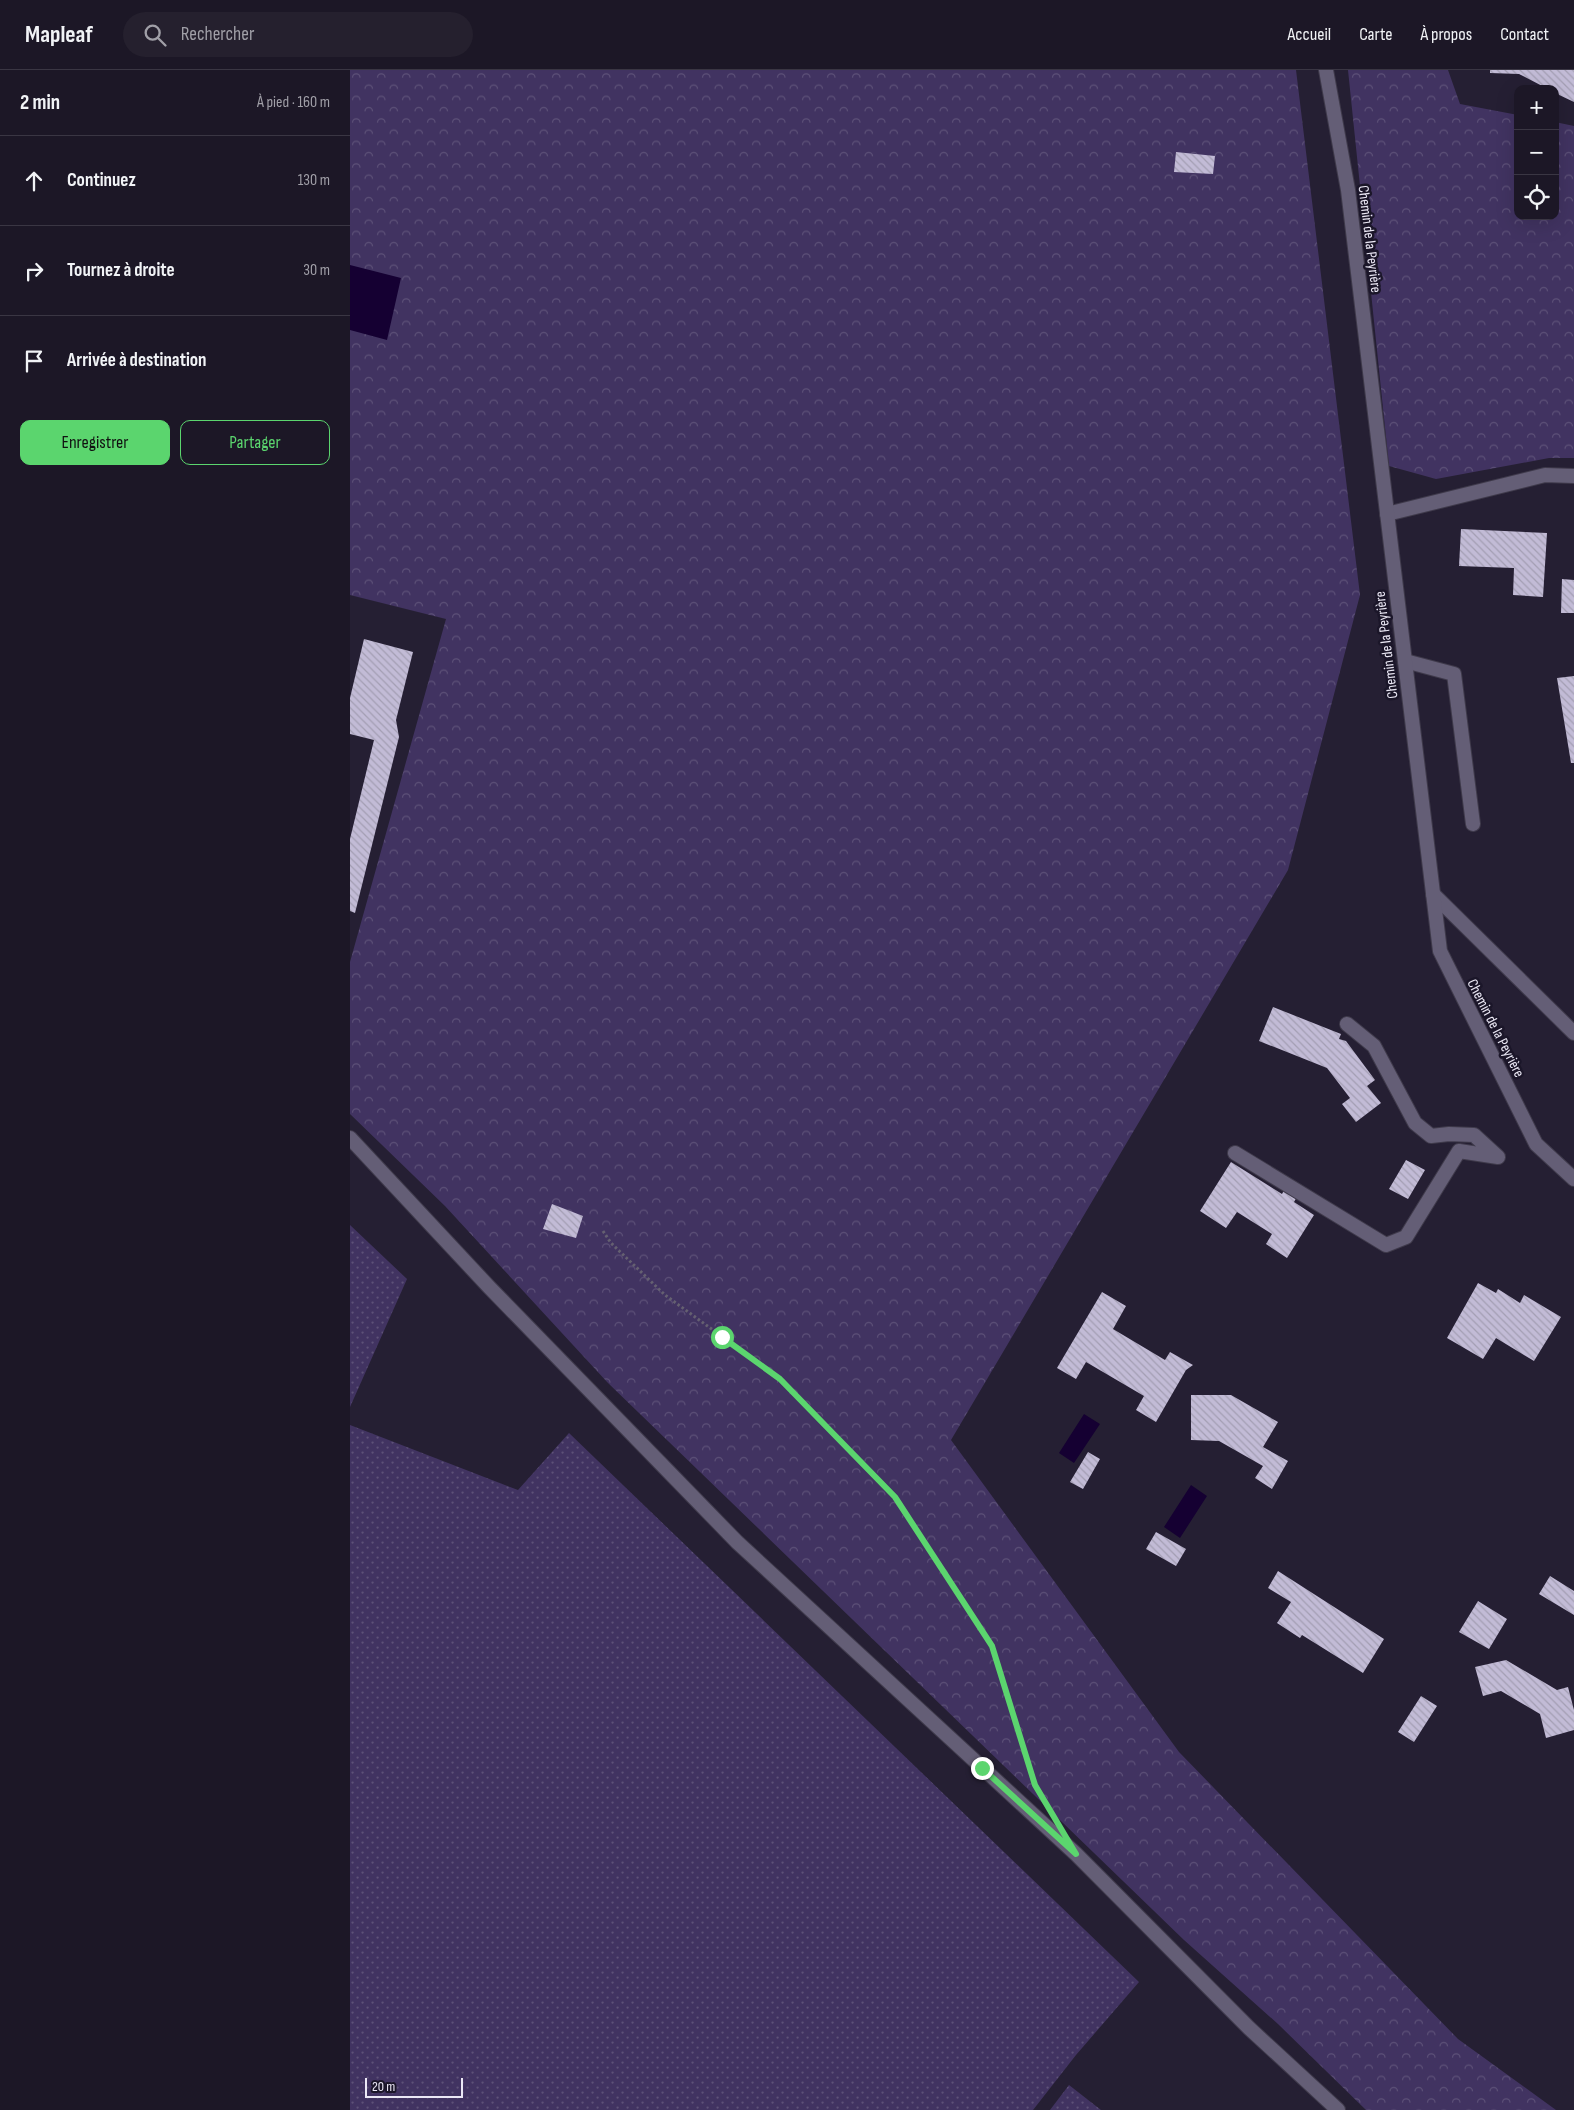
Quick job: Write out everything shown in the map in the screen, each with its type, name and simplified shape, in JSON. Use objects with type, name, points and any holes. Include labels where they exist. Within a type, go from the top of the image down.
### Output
[{"type":"street","name":"Chemin de la Peyrière","points":[[1326,70],[1348,190],[1440,951],[1536,1144],[1574,1179]]},
{"type":"street","points":[[1387,514],[1545,476],[1574,476]]},
{"type":"street","points":[[1405,661],[1454,674],[1473,824]]},
{"type":"street","points":[[1433,894],[1574,1034]]},
{"type":"street","points":[[1235,1152],[1386,1245],[1406,1237],[1459,1151],[1498,1157],[1474,1135],[1449,1134],[1431,1136],[1415,1123],[1374,1046],[1347,1024]]},
{"type":"street","points":[[350,1138],[489,1287],[737,1542],[1076,1854],[1249,2028],[1338,2110]]},
{"type":"path","points":[[603,1231],[611,1243],[665,1296],[780,1379],[895,1497],[992,1646],[1035,1785]]},
{"type":"green space","points":[[350,70],[1296,70],[1360,595],[1288,870],[951,1440],[1179,1752],[1458,2039],[1556,2110],[1366,2110],[1278,2024],[1184,1940],[608,1383],[445,1206],[350,1114],[350,962],[446,619],[350,595]]},
{"type":"green space","points":[[1348,70],[1448,70],[1460,104],[1514,114],[1514,220],[1559,220],[1559,123],[1574,126],[1574,458],[1549,458],[1436,479],[1389,466]]},
{"type":"green space","points":[[350,1225],[407,1279],[350,1407]]},
{"type":"green space","points":[[350,1425],[518,1490],[569,1433],[1139,1982],[1076,2055],[1033,2110],[350,2110]]},
{"type":"green space","points":[[1069,2085],[1101,2110],[1050,2110]]},
{"type":"shaded area","points":[[350,265],[401,278],[387,340],[350,330]]},
{"type":"shaded area","points":[[1084,1414],[1100,1424],[1074,1463],[1059,1453]]},
{"type":"shaded area","points":[[1191,1485],[1207,1496],[1180,1538],[1164,1527]]},
{"type":"building","points":[[1490,70],[1574,70],[1574,102],[1559,95],[1559,85],[1540,85],[1519,74],[1490,73]]},
{"type":"building","points":[[1176,152],[1215,156],[1213,174],[1174,172]]},
{"type":"building","points":[[1461,529],[1547,533],[1543,597],[1513,595],[1514,568],[1459,566]]},
{"type":"building","points":[[1562,579],[1574,580],[1574,613],[1561,613]]},
{"type":"building","points":[[364,639],[413,652],[396,720],[399,737],[355,913],[350,911],[350,839],[374,740],[350,734],[350,698]]},
{"type":"building","points":[[1574,676],[1574,763],[1571,763],[1557,678]]},
{"type":"building","points":[[1273,1007],[1341,1034],[1339,1039],[1346,1041],[1375,1080],[1367,1086],[1381,1103],[1356,1122],[1342,1104],[1350,1098],[1327,1068],[1259,1041]]},
{"type":"building","points":[[1406,1160],[1425,1170],[1408,1199],[1389,1189]]},
{"type":"building","points":[[1231,1162],[1282,1194],[1287,1185],[1299,1193],[1294,1202],[1314,1215],[1287,1258],[1266,1244],[1272,1234],[1237,1212],[1226,1228],[1200,1211]]},
{"type":"building","points":[[552,1204],[583,1216],[576,1238],[543,1229]]},
{"type":"building","points":[[1478,1283],[1496,1293],[1498,1289],[1520,1303],[1524,1295],[1561,1317],[1534,1361],[1496,1338],[1483,1359],[1447,1338]]},
{"type":"building","points":[[1102,1292],[1126,1306],[1113,1329],[1165,1360],[1170,1352],[1193,1365],[1186,1370],[1156,1422],[1136,1410],[1144,1396],[1086,1362],[1076,1379],[1057,1368]]},
{"type":"building","points":[[1191,1395],[1231,1395],[1278,1422],[1263,1447],[1288,1461],[1272,1489],[1255,1478],[1263,1466],[1219,1441],[1191,1440]]},
{"type":"building","points":[[1088,1452],[1100,1459],[1083,1489],[1070,1482]]},
{"type":"building","points":[[1156,1532],[1186,1549],[1176,1566],[1146,1549]]},
{"type":"building","points":[[1278,1571],[1384,1639],[1363,1673],[1302,1635],[1300,1638],[1277,1623],[1291,1602],[1268,1588]]},
{"type":"building","points":[[1550,1576],[1574,1591],[1574,1615],[1539,1594]]},
{"type":"building","points":[[1478,1601],[1507,1619],[1489,1649],[1459,1632]]},
{"type":"building","points":[[1506,1660],[1557,1690],[1568,1687],[1574,1710],[1574,1730],[1546,1738],[1540,1714],[1501,1691],[1483,1696],[1475,1667]]},
{"type":"building","points":[[1421,1696],[1437,1706],[1414,1742],[1398,1732]]},
{"type":"route","points":[[722,1337],[780,1379],[895,1497],[992,1646],[1035,1785],[1076,1854],[982,1768]]}]
